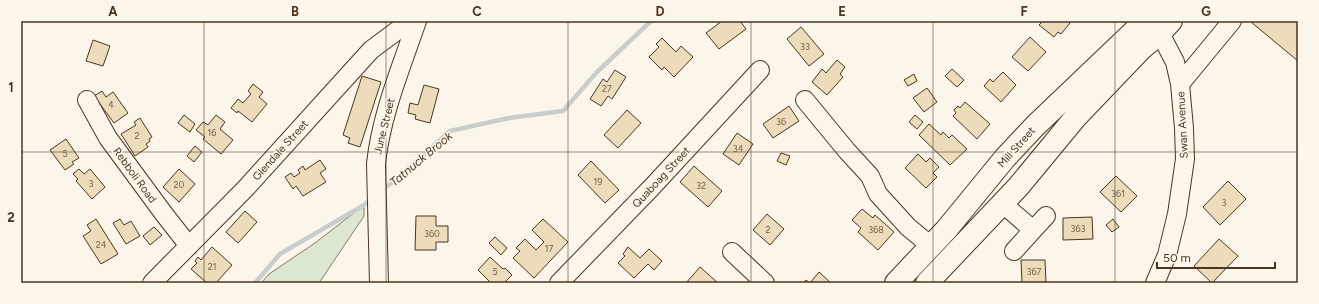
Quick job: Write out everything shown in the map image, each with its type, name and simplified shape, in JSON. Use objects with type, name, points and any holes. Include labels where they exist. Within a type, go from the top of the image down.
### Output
[{"type":"main road","points":[[926,283],[1002,203],[1075,118],[1142,48],[1155,25]]},
{"type":"main road","name":"Mill Street","points":[[896,283],[946,230],[1005,158],[1035,126],[1155,25]]},
{"type":"street","name":"Glendale Street","points":[[152,283],[246,188],[371,50],[410,21]]},
{"type":"street","name":"June Street","points":[[378,283],[377,152],[385,117],[417,21]]},
{"type":"street","points":[[1180,84],[1232,21]]},
{"type":"street","name":"Swan Avenue","points":[[1155,25],[1174,59],[1180,84],[1184,113],[1185,158],[1180,196],[1171,241],[1167,255],[1155,283]]},
{"type":"street","name":"Quaboag Street","points":[[560,283],[652,187],[760,70]]},
{"type":"street","name":"Rebboli Road","points":[[87,100],[108,138],[189,246]]},
{"type":"street","points":[[805,100],[847,152],[870,176],[878,194],[908,227],[931,246]]},
{"type":"street","points":[[1002,203],[1033,230]]},
{"type":"street","points":[[1014,250],[1046,216]]},
{"type":"street","points":[[732,252],[765,283]]},
{"type":"green space","points":[[364,205],[364,216],[319,283],[261,283],[269,274],[315,243]]},
{"type":"building","points":[[722,21],[740,21],[746,29],[719,49],[706,33]]},
{"type":"building","points":[[1043,21],[1068,21],[1070,23],[1061,34],[1058,32],[1054,37],[1039,25]]},
{"type":"building","points":[[1298,21],[1298,61],[1251,22]]},
{"type":"building","points":[[801,27],[824,54],[809,66],[787,39]]},
{"type":"building","points":[[1030,37],[1046,52],[1028,71],[1012,57]]},
{"type":"building","points":[[662,38],[676,52],[681,46],[693,57],[674,77],[664,67],[662,70],[649,57],[659,47],[656,44]]},
{"type":"building","points":[[93,40],[110,46],[103,66],[86,61]]},
{"type":"building","points":[[837,60],[845,67],[840,74],[843,77],[827,95],[812,82],[822,69],[826,73]]},
{"type":"building","points":[[952,69],[964,80],[957,87],[945,76]]},
{"type":"building","points":[[615,70],[626,77],[612,99],[608,96],[601,106],[590,99],[603,79],[607,82]]},
{"type":"building","points":[[1003,72],[1016,85],[1001,102],[984,86],[990,79],[993,82]]},
{"type":"building","points":[[914,74],[917,81],[908,86],[904,80]]},
{"type":"building","points":[[362,76],[381,82],[360,147],[348,143],[350,138],[343,135]]},
{"type":"building","points":[[253,84],[263,92],[259,97],[267,104],[252,122],[238,111],[237,113],[231,108],[238,99],[243,103],[251,94],[248,91]]},
{"type":"building","points":[[424,85],[439,89],[430,123],[415,119],[416,115],[408,113],[410,103],[418,105]]},
{"type":"building","points":[[927,88],[937,102],[924,112],[913,98]]},
{"type":"building","points":[[102,91],[106,97],[113,92],[128,113],[114,123],[94,96]]},
{"type":"building","points":[[965,102],[990,124],[977,139],[953,116],[956,113],[954,110],[958,106],[960,108]]},
{"type":"building","points":[[789,106],[799,121],[773,138],[763,124]]},
{"type":"building","points":[[627,110],[641,123],[618,148],[604,135]]},
{"type":"building","points":[[184,115],[195,124],[190,132],[178,123]]},
{"type":"building","points":[[216,115],[225,122],[220,129],[233,140],[221,154],[203,139],[205,137],[196,130],[203,122],[208,125]]},
{"type":"building","points":[[915,115],[923,122],[917,129],[909,122]]},
{"type":"building","points":[[140,118],[152,137],[146,144],[148,147],[135,156],[121,134],[136,125],[134,122]]},
{"type":"building","points":[[929,124],[941,135],[943,132],[949,138],[952,135],[967,149],[950,165],[919,135]]},
{"type":"building","points":[[737,133],[753,144],[739,165],[723,154]]},
{"type":"building","points":[[66,139],[79,158],[72,162],[74,164],[65,170],[50,150]]},
{"type":"building","points":[[195,146],[202,152],[194,162],[187,156]]},
{"type":"building","points":[[781,153],[790,156],[786,165],[777,161]]},
{"type":"building","points":[[918,154],[926,162],[930,158],[939,167],[933,173],[937,177],[926,188],[905,168]]},
{"type":"building","points":[[320,160],[326,169],[320,173],[326,182],[303,196],[296,186],[293,189],[285,177],[291,173],[294,177],[300,173],[298,170],[303,166],[305,170]]},
{"type":"building","points":[[591,161],[619,190],[605,203],[578,175]]},
{"type":"building","points":[[694,166],[722,191],[708,207],[680,182]]},
{"type":"building","points":[[79,169],[84,174],[90,169],[105,187],[92,199],[76,181],[78,179],[73,174]]},
{"type":"building","points":[[179,169],[195,184],[179,202],[163,187]]},
{"type":"building","points":[[1116,176],[1137,196],[1121,212],[1100,192]]},
{"type":"building","points":[[1228,181],[1246,199],[1220,225],[1203,207]]},
{"type":"building","points":[[862,209],[873,218],[875,215],[894,232],[878,250],[858,232],[861,228],[852,220]]},
{"type":"building","points":[[245,211],[257,222],[238,243],[226,232]]},
{"type":"building","points":[[767,214],[784,229],[770,245],[753,230]]},
{"type":"building","points":[[416,216],[436,216],[436,226],[448,226],[448,242],[436,242],[436,250],[415,250]]},
{"type":"building","points":[[1092,217],[1093,239],[1063,240],[1063,218]]},
{"type":"building","points":[[96,219],[118,254],[101,264],[83,236],[91,231],[87,225]]},
{"type":"building","points":[[120,219],[124,225],[131,221],[140,236],[126,244],[113,223]]},
{"type":"building","points":[[543,219],[568,242],[534,278],[513,258],[520,251],[516,248],[525,239],[536,250],[544,242],[532,230]]},
{"type":"building","points":[[1113,219],[1119,227],[1112,232],[1106,225]]},
{"type":"building","points":[[154,227],[162,235],[150,245],[143,236]]},
{"type":"building","points":[[495,237],[507,248],[501,255],[489,243]]},
{"type":"building","points":[[1219,239],[1238,256],[1212,283],[1194,266]]},
{"type":"building","points":[[212,247],[232,265],[216,283],[207,283],[191,269],[197,263],[195,261],[198,257],[201,260]]},
{"type":"building","points":[[628,247],[640,258],[649,249],[662,261],[654,270],[648,264],[634,278],[618,263],[625,256],[623,254]]},
{"type":"building","points":[[490,257],[512,275],[504,283],[489,283],[490,282],[478,270]]},
{"type":"building","points":[[1021,260],[1045,260],[1046,283],[1022,283]]},
{"type":"building","points":[[700,267],[718,283],[686,283]]},
{"type":"building","points":[[819,272],[831,283],[810,283]]},
{"type":"building","points":[[806,280],[810,283],[803,283]]},
{"type":"waterway","name":"Tatnuck Brook","points":[[381,191],[399,177],[450,131],[509,118],[563,111],[597,72],[651,21]]},
{"type":"waterway","name":"Tatnuck Brook","points":[[255,283],[280,254],[364,205],[372,198]]}]
